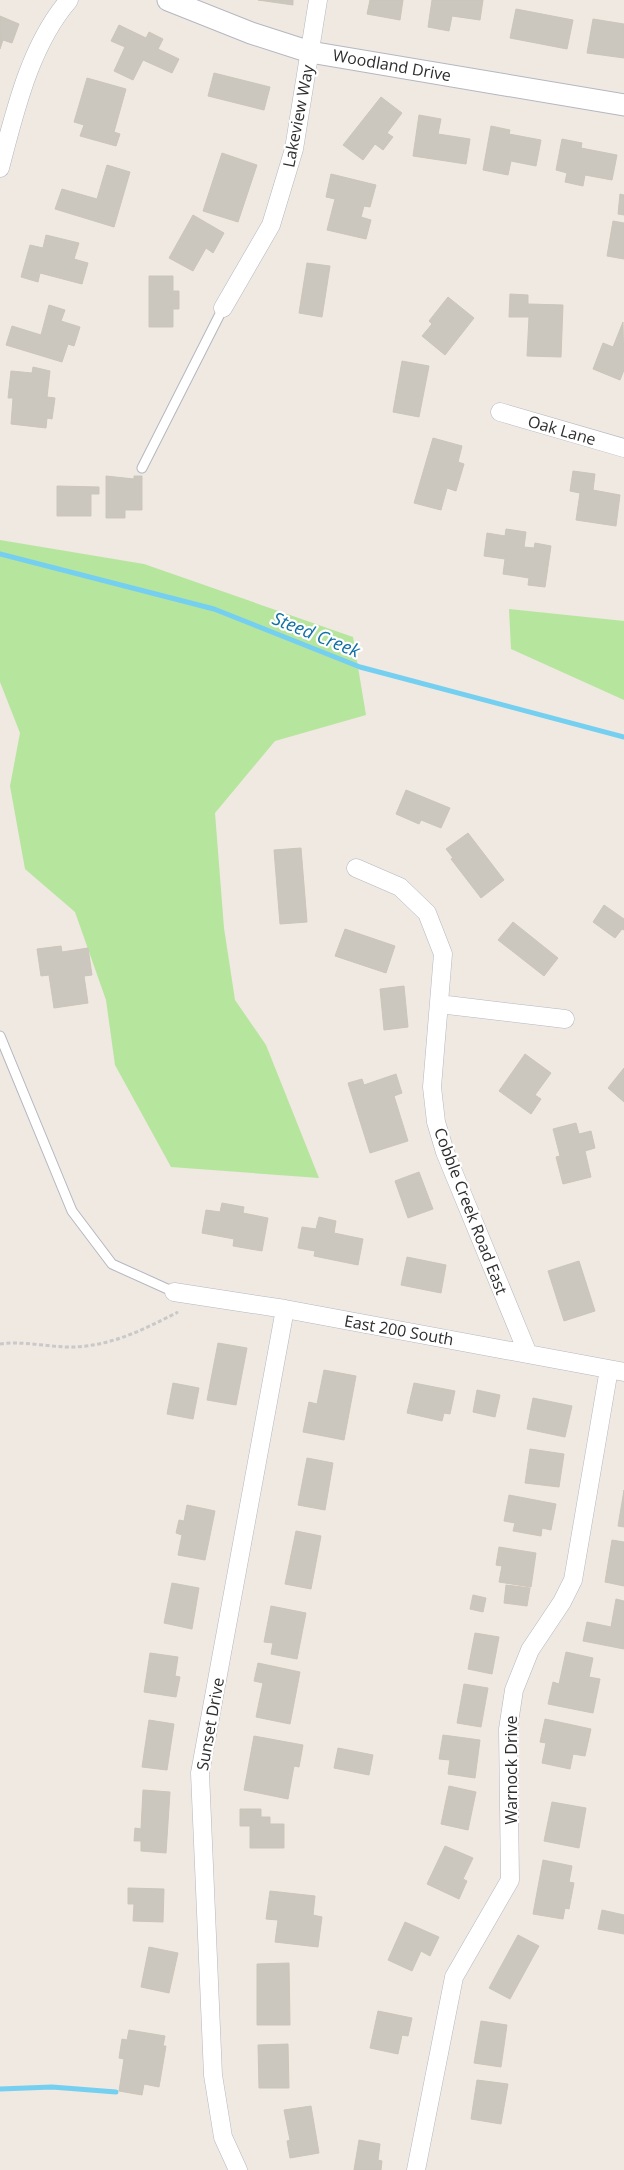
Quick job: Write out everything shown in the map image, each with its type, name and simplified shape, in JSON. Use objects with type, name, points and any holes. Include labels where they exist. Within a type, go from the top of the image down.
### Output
[{"type":"street","points":[[0,168],[16,109],[37,53],[68,0]]},
{"type":"street","name":"Woodland Drive","points":[[168,0],[175,5],[310,52],[624,105]]},
{"type":"street","name":"Lakeview Way","points":[[224,308],[271,225],[294,149],[318,0]]},
{"type":"street","name":"Oak Lane","points":[[500,412],[624,448]]},
{"type":"street","name":"Cobble Creek Road East","points":[[356,868],[400,887],[427,913],[443,954],[432,1087],[436,1122],[445,1152],[528,1354]]},
{"type":"street","points":[[439,1004],[565,1019]]},
{"type":"street","name":"East 200 South","points":[[174,1292],[284,1309],[616,1371]]},
{"type":"street","name":"Sunset Drive","points":[[238,2170],[223,2137],[213,2075],[200,1773],[284,1309]]},
{"type":"street","name":"Warnock Drive","points":[[416,2170],[454,1977],[510,1880],[508,1729],[514,1690],[530,1650],[562,1602],[573,1580],[616,1371]]},
{"type":"lane","points":[[142,468],[224,308]]},
{"type":"lane","points":[[0,1036],[72,1211],[112,1264],[174,1292]]},
{"type":"path","points":[[0,1344],[68,1347],[102,1344],[132,1336],[178,1312]]},
{"type":"green space","points":[[0,540],[144,564],[353,637],[366,715],[275,741],[215,813],[224,928],[235,1000],[266,1045],[319,1178],[171,1167],[115,1065],[106,1000],[75,912],[25,869],[10,786],[20,733],[0,682]]},
{"type":"green space","points":[[509,609],[624,621],[624,700],[511,649]]},
{"type":"building","points":[[258,0],[293,0],[293,5]]},
{"type":"building","points":[[370,0],[403,0],[400,20],[367,14]]},
{"type":"building","points":[[432,0],[483,0],[480,20],[452,16],[449,31],[428,27]]},
{"type":"building","points":[[516,9],[573,20],[567,49],[510,38]]},
{"type":"building","points":[[0,16],[19,24],[12,43],[3,40],[0,49]]},
{"type":"building","points":[[593,19],[624,24],[624,58],[587,53]]},
{"type":"building","points":[[119,25],[146,38],[149,32],[163,39],[158,49],[179,59],[172,73],[143,60],[133,80],[114,71],[125,47],[111,41]]},
{"type":"building","points":[[214,73],[270,87],[264,110],[208,96]]},
{"type":"building","points":[[87,78],[126,89],[114,132],[120,134],[116,146],[80,136],[84,125],[74,122]]},
{"type":"building","points":[[381,97],[402,113],[387,133],[393,137],[383,150],[375,144],[363,160],[343,145]]},
{"type":"building","points":[[419,115],[441,119],[438,134],[470,139],[466,164],[413,156]]},
{"type":"building","points":[[491,126],[510,130],[509,134],[541,140],[536,166],[511,161],[508,175],[483,170]]},
{"type":"building","points":[[562,139],[582,143],[581,148],[617,155],[612,180],[585,175],[583,186],[565,182],[567,173],[556,170]]},
{"type":"building","points":[[222,153],[257,165],[238,222],[203,211]]},
{"type":"building","points":[[107,165],[130,172],[114,227],[55,209],[62,189],[97,199]]},
{"type":"building","points":[[331,174],[376,185],[370,207],[364,206],[361,217],[371,220],[366,239],[327,230],[335,199],[326,197]]},
{"type":"building","points":[[620,194],[624,195],[624,215],[618,214]]},
{"type":"building","points":[[193,215],[224,233],[213,253],[206,248],[193,271],[169,258]]},
{"type":"building","points":[[613,221],[624,223],[624,259],[607,256]]},
{"type":"building","points":[[46,235],[79,243],[74,259],[88,263],[82,284],[40,273],[38,282],[21,277],[30,245],[43,248]]},
{"type":"building","points":[[307,263],[330,266],[322,317],[299,313]]},
{"type":"building","points":[[149,276],[173,276],[173,291],[179,291],[179,309],[173,309],[173,327],[149,327]]},
{"type":"building","points":[[510,294],[528,295],[528,304],[563,305],[561,357],[527,356],[529,317],[509,317]]},
{"type":"building","points":[[448,297],[474,318],[445,355],[422,336],[432,324],[429,321]]},
{"type":"building","points":[[49,305],[65,310],[61,321],[80,327],[74,346],[68,344],[62,362],[6,345],[12,326],[41,335]]},
{"type":"building","points":[[623,322],[624,370],[620,380],[593,369],[603,343],[613,347]]},
{"type":"building","points":[[402,361],[429,366],[419,417],[393,412]]},
{"type":"building","points":[[33,367],[50,371],[47,397],[55,398],[52,419],[47,418],[46,428],[11,424],[13,398],[8,398],[11,371],[32,373]]},
{"type":"building","points":[[433,438],[462,446],[458,462],[464,464],[456,491],[447,488],[441,510],[414,503]]},
{"type":"building","points":[[573,471],[595,474],[593,490],[620,495],[616,526],[576,520],[580,493],[570,491]]},
{"type":"building","points":[[106,476],[134,479],[134,476],[142,476],[142,510],[125,510],[125,518],[106,518]]},
{"type":"building","points":[[57,486],[99,487],[99,494],[91,494],[91,516],[57,516]]},
{"type":"building","points":[[506,529],[526,532],[524,547],[534,548],[535,543],[551,546],[545,587],[528,585],[529,578],[503,574],[505,559],[484,556],[487,533],[505,536]]},
{"type":"building","points":[[406,790],[450,808],[441,828],[421,820],[419,824],[396,814]]},
{"type":"building","points":[[468,833],[504,880],[481,898],[451,859],[453,858],[446,849]]},
{"type":"building","points":[[301,848],[307,922],[280,924],[274,850]]},
{"type":"building","points":[[604,905],[624,919],[624,930],[622,929],[615,938],[593,922]]},
{"type":"building","points":[[513,922],[558,958],[544,976],[498,940]]},
{"type":"building","points":[[345,929],[395,946],[386,973],[335,956]]},
{"type":"building","points":[[61,946],[62,952],[88,948],[92,975],[84,976],[88,1003],[54,1008],[49,975],[41,976],[37,949]]},
{"type":"building","points":[[404,986],[408,1027],[384,1030],[380,989]]},
{"type":"building","points":[[525,1054],[551,1073],[535,1095],[541,1099],[531,1114],[499,1091]]},
{"type":"building","points":[[624,1068],[624,1102],[608,1088]]},
{"type":"building","points":[[396,1074],[402,1093],[394,1096],[408,1141],[370,1153],[348,1083],[362,1079],[364,1085]]},
{"type":"building","points":[[576,1123],[579,1134],[591,1131],[595,1148],[585,1151],[591,1177],[563,1184],[556,1157],[560,1156],[553,1129]]},
{"type":"building","points":[[419,1172],[433,1209],[408,1218],[395,1181]]},
{"type":"building","points":[[222,1203],[244,1207],[243,1213],[268,1218],[262,1251],[233,1246],[234,1239],[202,1233],[206,1210],[220,1212]]},
{"type":"building","points":[[319,1217],[336,1221],[334,1233],[363,1239],[358,1265],[314,1256],[315,1251],[298,1248],[302,1227],[316,1229]]},
{"type":"building","points":[[407,1257],[446,1265],[441,1293],[401,1285]]},
{"type":"building","points":[[579,1261],[595,1311],[564,1321],[548,1271]]},
{"type":"building","points":[[218,1343],[247,1348],[236,1405],[207,1400]]},
{"type":"building","points":[[324,1370],[356,1376],[344,1440],[303,1432],[309,1402],[317,1404]]},
{"type":"building","points":[[173,1383],[199,1388],[193,1419],[167,1414]]},
{"type":"building","points":[[414,1383],[455,1391],[450,1414],[444,1413],[442,1421],[407,1413]]},
{"type":"building","points":[[477,1390],[500,1395],[495,1417],[473,1412]]},
{"type":"building","points":[[533,1398],[572,1406],[565,1437],[527,1429]]},
{"type":"building","points":[[530,1449],[564,1454],[559,1487],[525,1483]]},
{"type":"building","points":[[307,1458],[333,1463],[325,1510],[298,1505]]},
{"type":"building","points":[[624,1490],[624,1527],[618,1526]]},
{"type":"building","points":[[509,1495],[556,1504],[551,1530],[542,1528],[541,1536],[513,1531],[515,1523],[504,1521]]},
{"type":"building","points":[[187,1505],[215,1511],[205,1560],[178,1555],[182,1535],[176,1533],[179,1520],[184,1521]]},
{"type":"building","points":[[296,1531],[321,1536],[311,1589],[285,1584]]},
{"type":"building","points":[[612,1540],[624,1542],[624,1586],[605,1582]]},
{"type":"building","points":[[499,1547],[536,1553],[531,1587],[499,1582],[502,1566],[496,1565]]},
{"type":"building","points":[[172,1583],[199,1588],[192,1629],[164,1623]]},
{"type":"building","points":[[506,1585],[530,1588],[527,1606],[504,1603]]},
{"type":"building","points":[[473,1595],[486,1598],[483,1612],[470,1609]]},
{"type":"building","points":[[616,1599],[624,1601],[624,1649],[583,1641],[587,1622],[611,1627]]},
{"type":"building","points":[[271,1606],[306,1613],[297,1659],[271,1654],[273,1643],[264,1642]]},
{"type":"building","points":[[475,1633],[499,1637],[492,1674],[468,1669]]},
{"type":"building","points":[[566,1652],[593,1658],[589,1677],[600,1679],[593,1713],[548,1704],[553,1682],[559,1684]]},
{"type":"building","points":[[150,1653],[178,1657],[175,1676],[180,1677],[176,1697],[144,1692]]},
{"type":"building","points":[[258,1663],[300,1672],[290,1724],[256,1717],[263,1683],[254,1681]]},
{"type":"building","points":[[464,1684],[488,1688],[481,1727],[457,1723]]},
{"type":"building","points":[[545,1719],[591,1729],[585,1756],[573,1754],[570,1769],[542,1763],[546,1743],[540,1742]]},
{"type":"building","points":[[149,1720],[174,1724],[167,1770],[142,1767]]},
{"type":"building","points":[[443,1735],[480,1740],[475,1778],[448,1774],[450,1760],[439,1759]]},
{"type":"building","points":[[254,1736],[303,1745],[299,1767],[294,1766],[288,1799],[244,1790]]},
{"type":"building","points":[[338,1748],[373,1755],[369,1775],[334,1768]]},
{"type":"building","points":[[449,1786],[476,1792],[468,1830],[441,1824]]},
{"type":"building","points":[[143,1790],[170,1792],[166,1853],[141,1851],[141,1841],[134,1841],[135,1828],[141,1829]]},
{"type":"building","points":[[552,1802],[586,1808],[579,1848],[544,1841]]},
{"type":"building","points":[[240,1809],[261,1809],[261,1817],[270,1817],[270,1824],[284,1824],[284,1848],[250,1848],[250,1826],[240,1826]]},
{"type":"building","points":[[445,1846],[473,1858],[463,1879],[467,1881],[459,1899],[427,1884]]},
{"type":"building","points":[[543,1860],[572,1866],[569,1882],[574,1883],[569,1909],[565,1908],[563,1919],[533,1914]]},
{"type":"building","points":[[128,1888],[164,1889],[163,1922],[133,1921],[134,1904],[128,1904]]},
{"type":"building","points":[[270,1891],[315,1896],[313,1915],[322,1917],[318,1947],[275,1942],[278,1920],[266,1919]]},
{"type":"building","points":[[602,1910],[624,1915],[624,1934],[598,1929]]},
{"type":"building","points":[[405,1922],[439,1937],[430,1956],[421,1951],[412,1971],[388,1960]]},
{"type":"building","points":[[518,1935],[539,1946],[510,1999],[489,1988]]},
{"type":"building","points":[[149,1947],[178,1953],[169,1993],[141,1987]]},
{"type":"building","points":[[289,1963],[290,2025],[257,2025],[257,1964]]},
{"type":"building","points":[[378,2011],[412,2018],[408,2036],[402,2035],[398,2054],[370,2048]]},
{"type":"building","points":[[481,2021],[507,2025],[501,2067],[474,2063]]},
{"type":"building","points":[[129,2030],[165,2036],[163,2046],[166,2046],[159,2087],[144,2084],[142,2095],[119,2091],[124,2059],[119,2058],[122,2039],[127,2040]]},
{"type":"building","points":[[288,2044],[289,2088],[259,2088],[258,2045]]},
{"type":"building","points":[[477,2080],[508,2084],[501,2124],[471,2119]]},
{"type":"building","points":[[311,2106],[319,2153],[290,2158],[287,2141],[290,2140],[284,2110]]},
{"type":"building","points":[[359,2140],[380,2144],[378,2160],[382,2161],[381,2170],[354,2170]]},
{"type":"waterway","name":"Steed Creek","points":[[0,554],[214,609],[360,667],[624,737]]},
{"type":"waterway","points":[[0,2089],[52,2087],[116,2092]]}]
